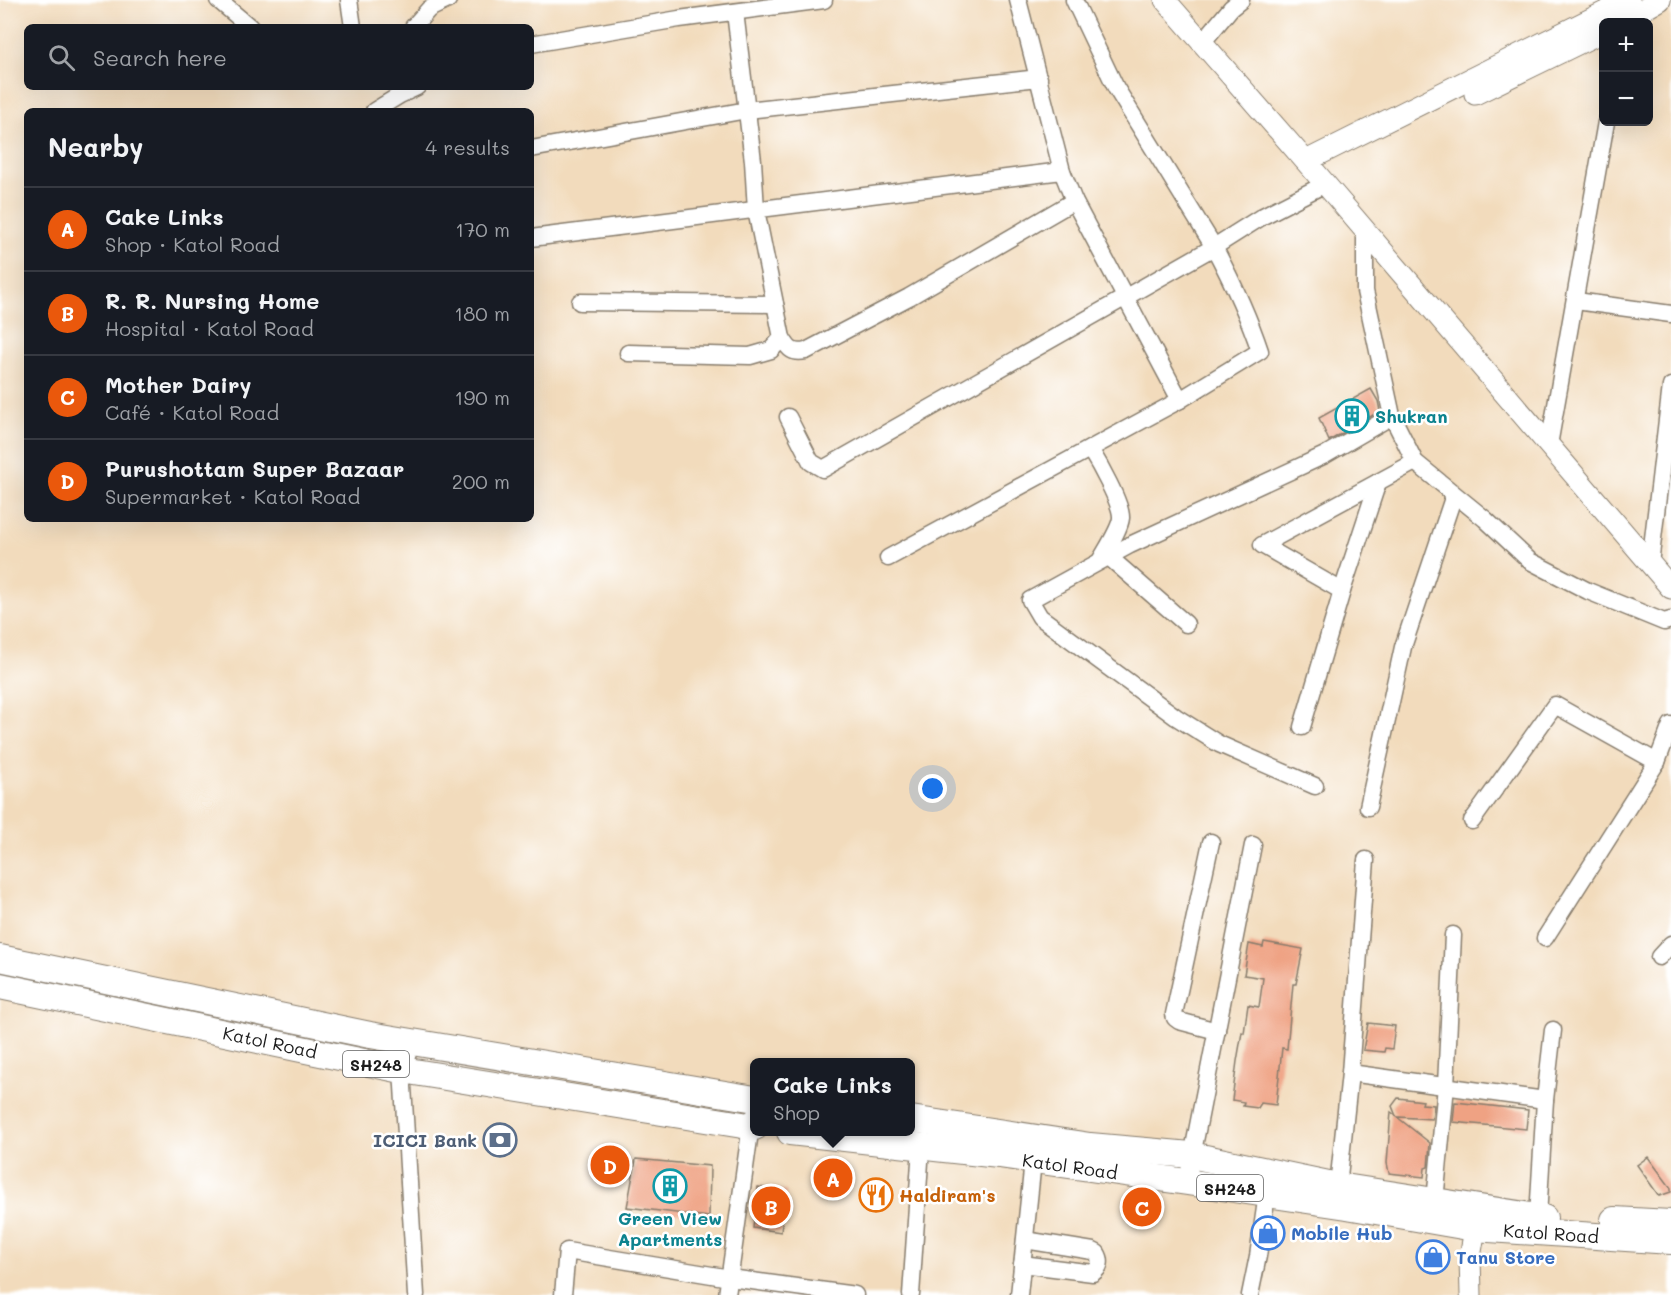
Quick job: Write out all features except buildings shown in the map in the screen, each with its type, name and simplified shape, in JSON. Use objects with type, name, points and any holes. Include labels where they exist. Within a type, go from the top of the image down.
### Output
[{"type":"main road","name":"Katol Road","points":[[0,958],[412,1042],[750,1098]]},
{"type":"main road","name":"Katol Road","points":[[0,986],[402,1070],[750,1127]]},
{"type":"main road","name":"Katol Road","points":[[915,1120],[1090,1146],[1191,1155],[1338,1186],[1435,1201],[1477,1218],[1538,1217],[1671,1223]]},
{"type":"main road","name":"Katol Road","points":[[831,1136],[1033,1161],[1267,1194],[1671,1241]]},
{"type":"street","points":[[218,0],[246,24]]},
{"type":"street","points":[[349,0],[353,24]]},
{"type":"street","points":[[416,24],[429,9],[447,0]]},
{"type":"street","points":[[534,43],[679,19],[824,0]]},
{"type":"street","points":[[1018,0],[1062,171],[1074,201],[1180,400]]},
{"type":"street","points":[[888,558],[1180,400],[1260,351],[1233,283],[1214,247],[1116,88],[1074,0]]},
{"type":"street","points":[[1165,0],[1316,172],[1671,588]]},
{"type":"street","points":[[1202,43],[1231,8],[1241,0]]},
{"type":"street","points":[[789,417],[812,462],[823,469],[1214,247],[1263,216],[1316,172],[1618,13],[1660,0]]},
{"type":"street","points":[[735,12],[753,161],[756,210],[782,338],[789,350],[798,353],[806,351],[909,297],[1074,201]]},
{"type":"street","points":[[1316,172],[1599,33]]},
{"type":"street","points":[[534,147],[747,110],[1039,78]]},
{"type":"street","points":[[379,108],[412,90]]},
{"type":"street","points":[[1549,445],[1605,126]]},
{"type":"street","points":[[534,238],[1062,171]]},
{"type":"street","points":[[1365,230],[1365,291],[1392,416],[1415,462],[1530,561],[1588,591],[1664,622],[1671,620]]},
{"type":"street","points":[[1576,301],[1671,314]]},
{"type":"street","points":[[580,302],[775,304]]},
{"type":"street","points":[[628,353],[750,356],[771,350],[782,338]]},
{"type":"street","points":[[1650,564],[1670,396]]},
{"type":"street","points":[[1315,786],[1219,744],[1176,717],[1040,617],[1029,600],[1190,517],[1325,455],[1392,416]]},
{"type":"street","points":[[1090,449],[1103,469],[1110,489],[1120,505],[1121,519],[1105,559]]},
{"type":"street","points":[[1342,591],[1262,545],[1415,462]]},
{"type":"street","points":[[1302,727],[1342,591],[1378,482]]},
{"type":"street","points":[[1368,807],[1403,647],[1455,495]]},
{"type":"street","points":[[1105,559],[1186,624]]},
{"type":"street","points":[[1472,820],[1555,705],[1657,762]]},
{"type":"street","points":[[1545,938],[1657,762],[1671,725]]},
{"type":"street","points":[[1211,842],[1173,1014],[1174,1018],[1179,1021],[1217,1031]]},
{"type":"street","points":[[1187,1182],[1252,844]]},
{"type":"street","points":[[1338,1186],[1350,1073],[1366,860]]},
{"type":"street","points":[[1435,1201],[1446,1086],[1453,936]]},
{"type":"street","points":[[1659,957],[1671,944]]},
{"type":"street","points":[[1538,1217],[1552,1030]]},
{"type":"street","points":[[412,1042],[402,1070],[416,1295]]},
{"type":"street","points":[[1350,1073],[1545,1100]]},
{"type":"street","points":[[727,1295],[752,1136]]},
{"type":"street","points":[[911,1295],[921,1147]]},
{"type":"street","points":[[1019,1295],[1033,1161]]},
{"type":"street","points":[[1250,1295],[1267,1194]]},
{"type":"street","points":[[1471,1295],[1470,1257],[1477,1218]]},
{"type":"street","points":[[1023,1264],[1093,1274],[1098,1270],[1100,1264],[1098,1253],[1093,1251],[1025,1240]]},
{"type":"street","points":[[563,1295],[567,1251],[730,1278],[855,1295]]},
{"type":"place","name":"Shukran","points":[[1352,416]]},
{"type":"place","name":"ICICI Bank","points":[[500,1140]]},
{"type":"place","name":"Purushottam Super Bazaar","points":[[610,1165]]},
{"type":"place","name":"Cake Links","points":[[833,1178]]},
{"type":"place","name":"Green View Apartments","points":[[670,1186]]},
{"type":"place","name":"Haldiram's","points":[[876,1195]]},
{"type":"place","name":"R. R. Nursing Home","points":[[771,1206]]},
{"type":"place","name":"Mother Dairy","points":[[1142,1207]]},
{"type":"place","name":"Mobile Hub","points":[[1268,1233]]},
{"type":"place","name":"Tanu Store","points":[[1433,1257]]}]
